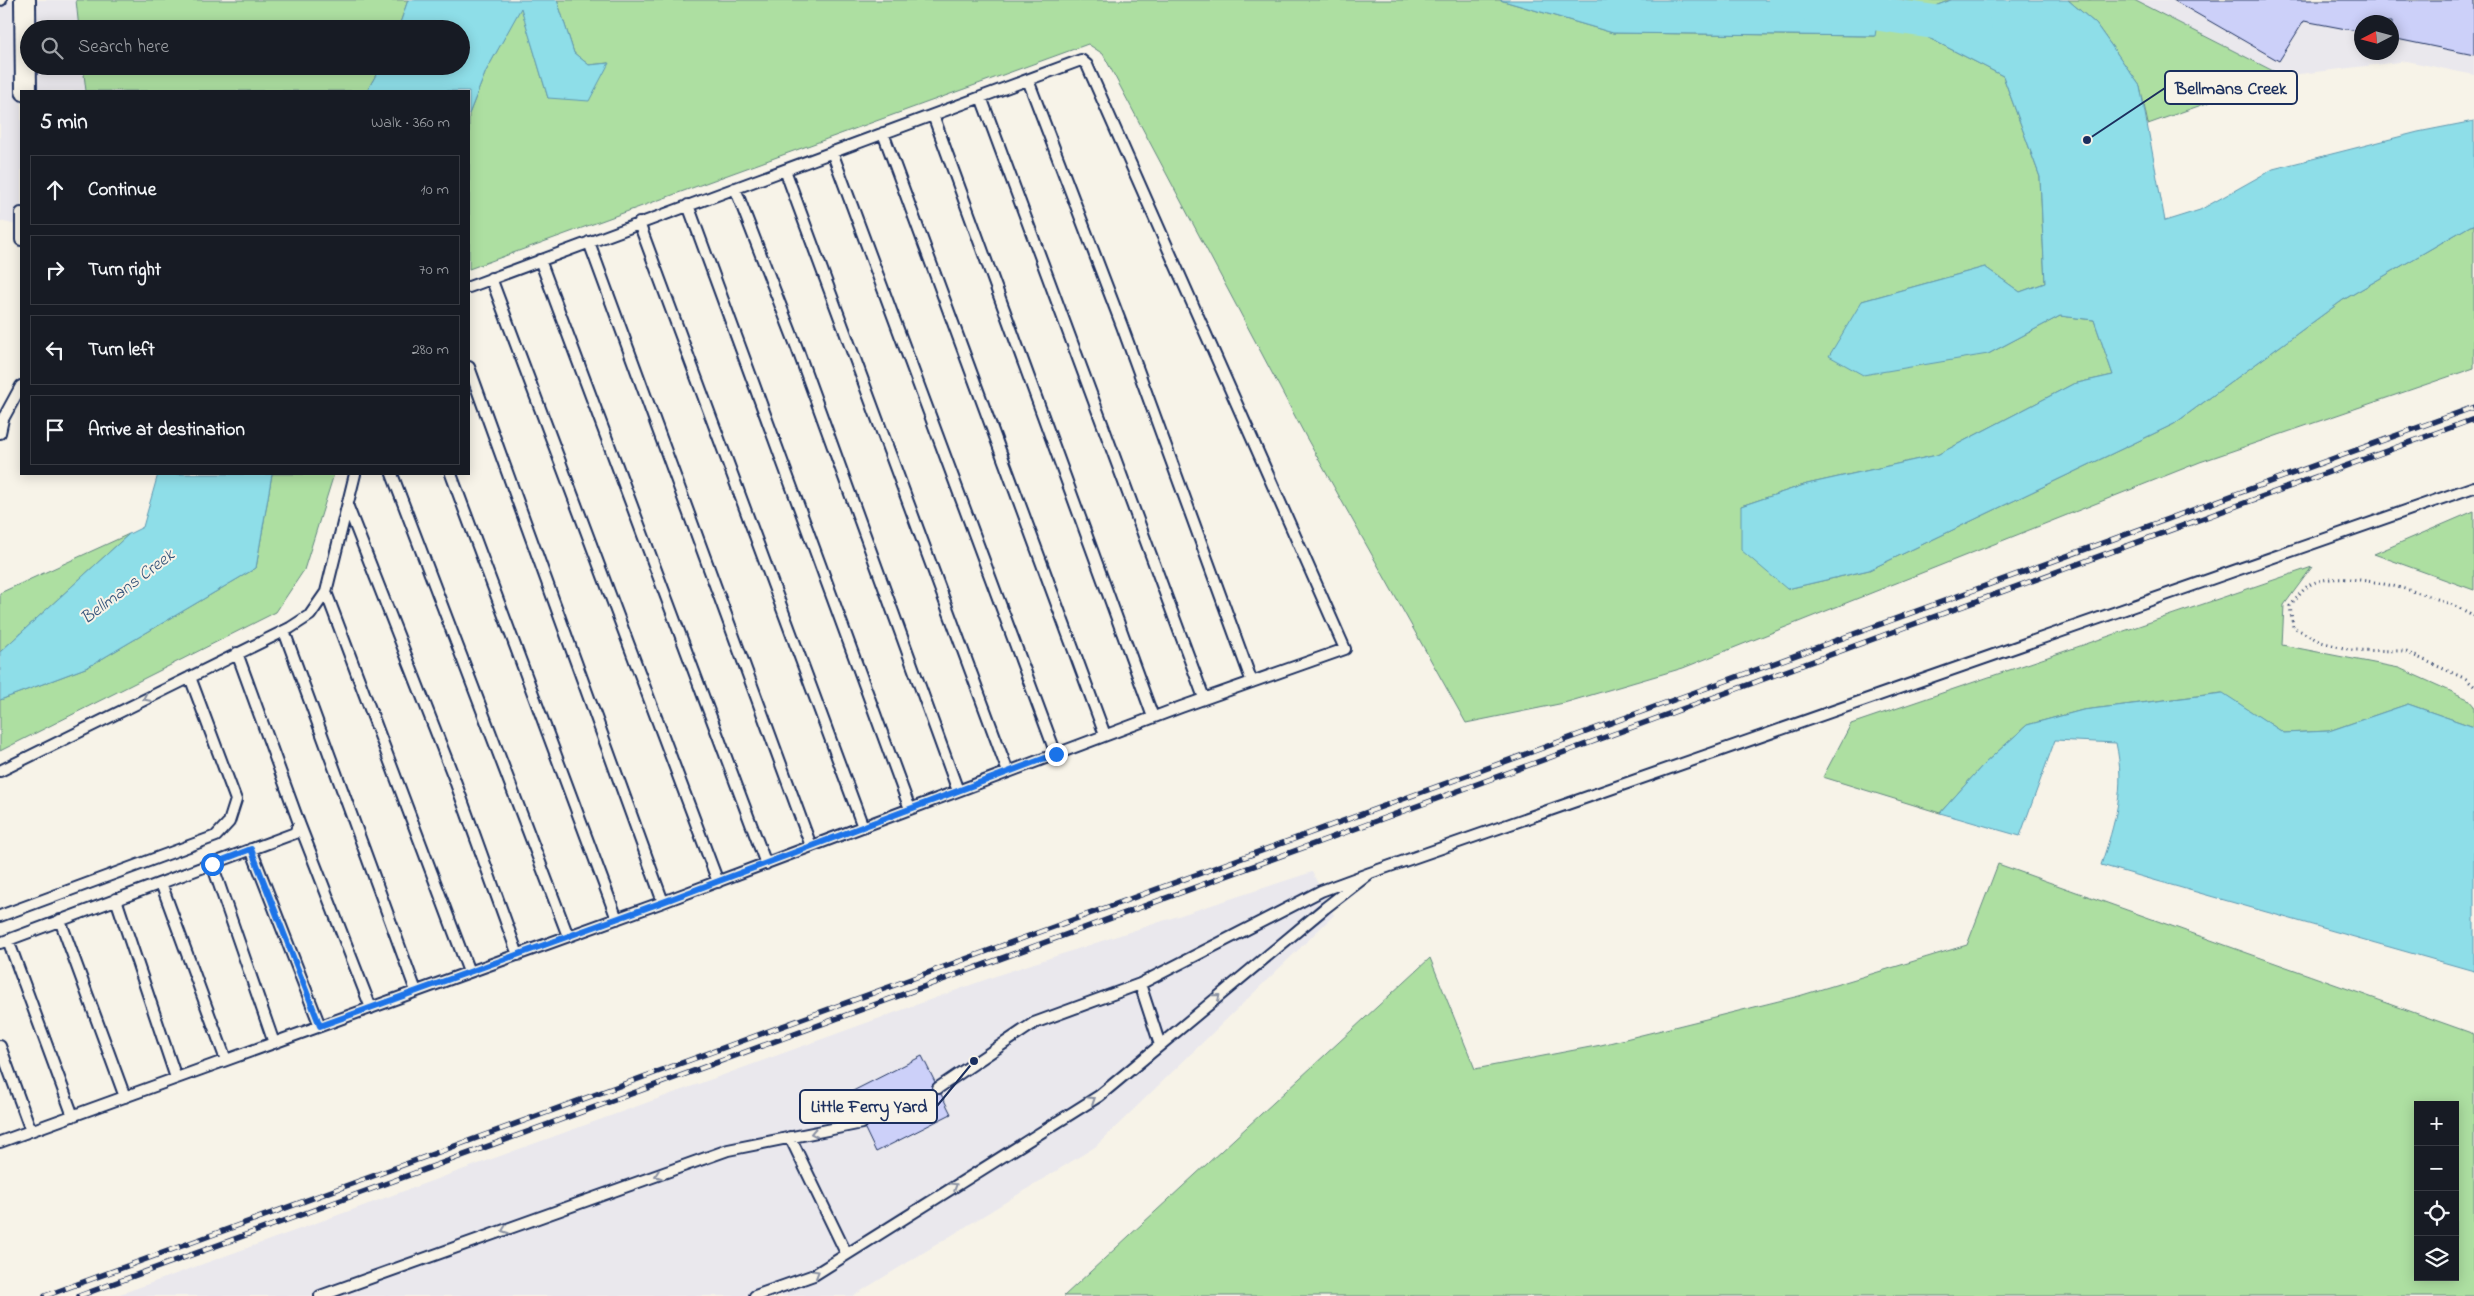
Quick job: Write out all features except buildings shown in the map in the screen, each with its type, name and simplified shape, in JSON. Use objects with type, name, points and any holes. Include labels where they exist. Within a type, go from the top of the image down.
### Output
[{"type":"street","points":[[24,0],[24,20]]},
{"type":"street","points":[[26,75],[26,90]]},
{"type":"lane","points":[[0,1142],[718,882],[1204,698],[1345,649],[1087,65],[1081,60],[470,286]]},
{"type":"lane","points":[[1028,80],[1126,336],[1252,682]]},
{"type":"lane","points":[[981,97],[1204,698]]},
{"type":"lane","points":[[933,115],[1153,717]]},
{"type":"lane","points":[[883,133],[1105,736]]},
{"type":"lane","points":[[832,152],[1056,754]]},
{"type":"lane","points":[[785,170],[1008,772]]},
{"type":"lane","points":[[735,188],[797,348],[958,791]]},
{"type":"lane","points":[[688,205],[910,809]]},
{"type":"lane","points":[[639,223],[863,827]]},
{"type":"lane","points":[[588,242],[811,846]]},
{"type":"lane","points":[[540,260],[766,864]]},
{"type":"lane","points":[[491,278],[718,882]]},
{"type":"lane","points":[[470,370],[663,902]]},
{"type":"lane","points":[[0,433],[3,419],[20,388]]},
{"type":"lane","points":[[0,772],[284,631],[310,615],[326,592],[356,475]]},
{"type":"lane","points":[[392,475],[568,936]]},
{"type":"lane","points":[[451,475],[617,919]]},
{"type":"lane","points":[[938,1088],[1034,1023],[1140,984],[1321,891],[2474,486]]},
{"type":"lane","points":[[347,506],[454,778],[518,955]]},
{"type":"lane","points":[[326,592],[469,972]]},
{"type":"lane","points":[[284,631],[416,992]]},
{"type":"lane","points":[[237,653],[299,823],[371,1008]]},
{"type":"lane","points":[[0,916],[216,836],[229,822],[236,800],[190,676]]},
{"type":"lane","points":[[73,1116],[4,941],[295,833],[299,823]]},
{"type":"lane","points":[[251,849],[320,1026]]},
{"type":"lane","points":[[212,864],[274,1043]]},
{"type":"lane","points":[[755,1296],[814,1275],[846,1253],[1099,1096],[1325,908],[1370,873]]},
{"type":"lane","points":[[161,883],[226,1060]]},
{"type":"lane","points":[[116,900],[176,1078]]},
{"type":"lane","points":[[60,920],[125,1097]]},
{"type":"lane","points":[[1140,984],[1160,1045]]},
{"type":"lane","points":[[0,1046],[31,1131]]},
{"type":"lane","points":[[320,1296],[728,1150],[862,1123]]},
{"type":"lane","points":[[790,1137],[846,1253]]},
{"type":"path","points":[[2474,616],[2425,594],[2371,581],[2336,579],[2309,585],[2290,606],[2293,627],[2321,642],[2351,650],[2404,651],[2466,679],[2474,686]]},
{"type":"shaded area","points":[[0,0],[76,0],[78,20],[20,20],[20,75],[84,75],[86,90],[20,90],[20,226],[0,221]]},
{"type":"shaded area","points":[[2134,0],[2474,0],[2474,75],[2407,61],[2283,76]]},
{"type":"shaded area","points":[[1312,872],[1334,915],[1095,1147],[853,1296],[115,1296],[1001,974]]},
{"type":"green space","points":[[76,0],[408,0],[401,20],[78,20]]},
{"type":"green space","points":[[557,0],[1500,0],[1613,33],[1874,36],[1881,0],[1951,0],[1935,6],[1923,35],[2003,76],[2040,177],[2045,283],[2020,292],[1985,267],[1862,301],[1988,354],[2060,316],[2094,320],[2113,375],[2073,384],[1937,455],[1807,484],[1741,506],[1787,589],[1869,570],[2174,424],[2343,300],[2474,225],[2474,368],[2200,462],[1683,668],[1564,703],[1466,723],[1306,437],[1103,54],[1088,44],[470,269],[470,111],[486,71],[521,7],[548,98],[608,63],[589,65],[574,53]]},
{"type":"green space","points":[[2068,0],[2134,0],[2283,76],[2148,124],[2140,86],[2096,24]]},
{"type":"green space","points":[[84,75],[376,75],[368,90],[86,90]]},
{"type":"green space","points":[[272,475],[334,475],[304,570],[276,612],[0,751],[0,700],[88,667],[256,568]]},
{"type":"green space","points":[[2474,511],[2474,590],[2374,554]]},
{"type":"green space","points":[[129,534],[0,652],[0,593]]},
{"type":"green space","points":[[2312,567],[2284,605],[2282,645],[2399,668],[2468,699],[2474,706],[2474,727],[2408,704],[2329,731],[2284,733],[2222,693],[2083,710],[2027,725],[1983,765],[1940,813],[1823,777],[1851,724]]},
{"type":"green space","points":[[1998,864],[2474,1034],[2474,1296],[1064,1296],[1430,958],[1475,1069],[1601,1045],[1799,996],[1967,945]]},
{"type":"water","points":[[408,0],[557,0],[574,53],[589,65],[609,63],[589,101],[548,98],[521,8],[486,71],[470,111],[470,90],[368,90],[376,75],[470,75],[470,20],[401,20]]},
{"type":"water","points":[[1500,0],[1881,0],[1875,36],[1613,33]]},
{"type":"water","points":[[1951,0],[2068,0],[2096,24],[2140,86],[2165,221],[2200,210],[2273,169],[2418,132],[2474,121],[2474,225],[2343,300],[2174,424],[1869,570],[1787,589],[1741,550],[1741,506],[1807,484],[1937,455],[2073,384],[2113,375],[2094,320],[2060,316],[1988,354],[1863,375],[1829,356],[1862,301],[1985,267],[2020,292],[2045,283],[2040,177],[2003,76],[1923,35],[1935,6]]},
{"type":"water","points":[[158,475],[272,475],[256,568],[88,667],[0,700],[0,652],[129,534],[143,527]]},
{"type":"water","points":[[2223,693],[2284,733],[2329,731],[2408,704],[2474,727],[2474,971],[2101,865],[2118,805],[2120,775],[2116,743],[2055,740],[2020,836],[1940,813],[1983,765],[2027,725],[2083,710]]},
{"type":"waterway","name":"Bellmans Creek","points":[[1785,0],[1975,28]]},
{"type":"railway","points":[[45,1296],[2474,407]]},
{"type":"railway","points":[[79,1296],[2474,419]]},
{"type":"place","name":"Bellmans Creek","points":[[2087,140]]},
{"type":"place","name":"Little Ferry Yard","points":[[974,1061]]},
{"type":"route","points":[[212,864],[251,849],[320,1026],[663,902],[1056,754]]}]
